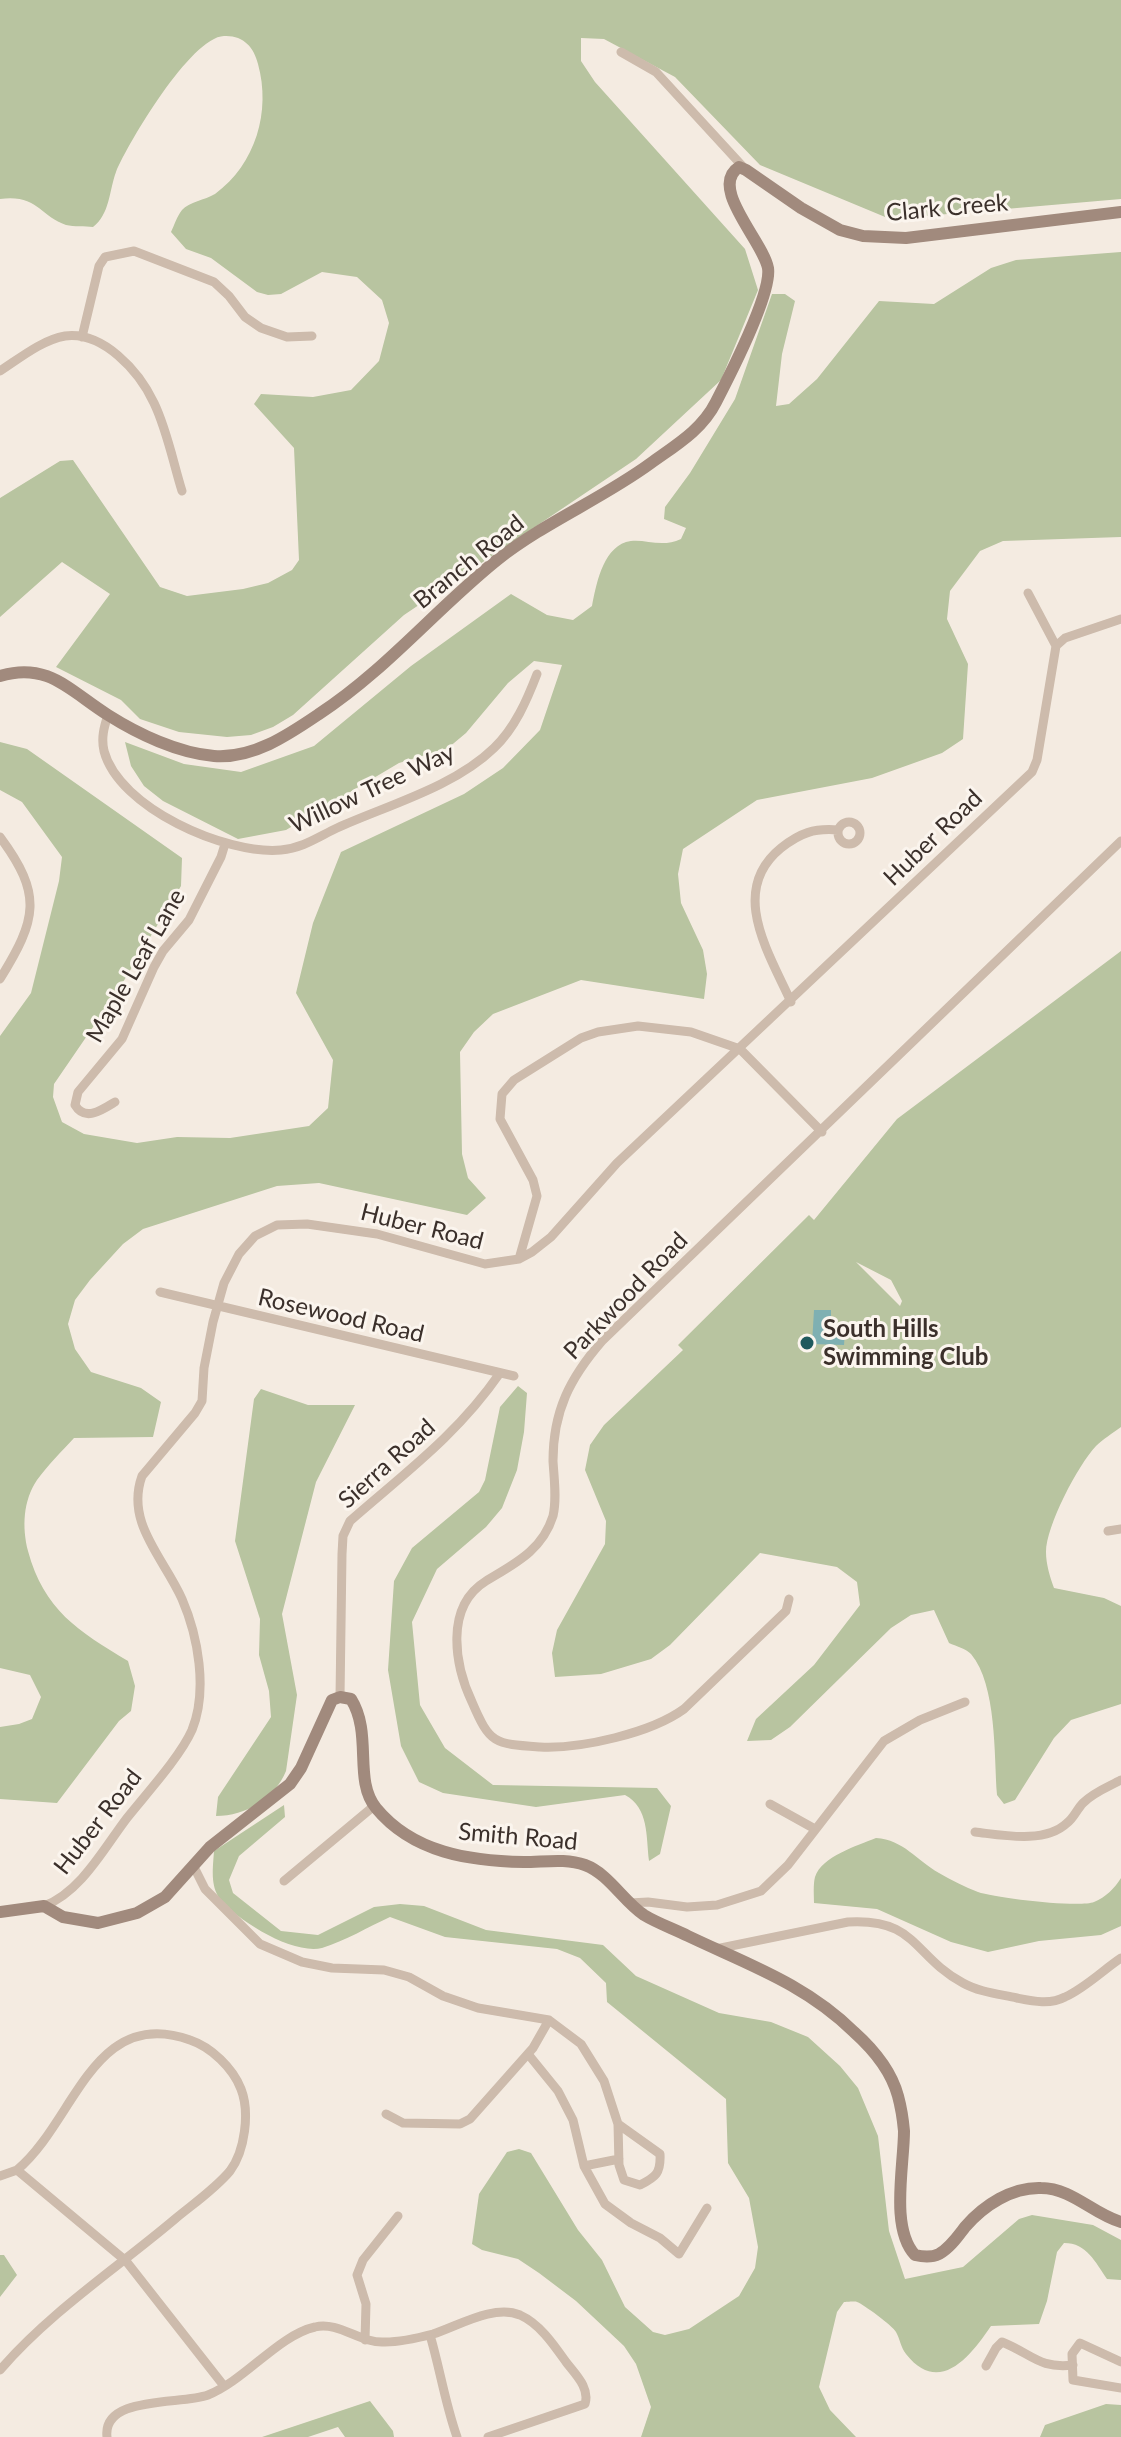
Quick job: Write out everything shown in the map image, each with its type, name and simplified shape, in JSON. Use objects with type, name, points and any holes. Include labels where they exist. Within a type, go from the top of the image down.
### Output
[{"type":"street","points":[[621,52],[656,72],[746,170]]},
{"type":"street","name":"Branch Road","points":[[0,676],[13,672],[33,672],[50,676],[108,715],[159,741],[213,756],[240,755],[262,748],[320,714],[389,659],[497,560],[555,522],[621,485],[700,427],[722,391],[756,316],[769,276],[766,262],[751,231],[728,192],[733,171],[739,167],[746,170]]},
{"type":"street","name":"Clark Creek","points":[[746,170],[801,208],[840,230],[863,236],[906,238],[1121,212]]},
{"type":"street","points":[[82,337],[99,266],[105,257],[134,251],[214,282],[245,317],[261,328],[287,337],[312,336]]},
{"type":"street","points":[[0,371],[43,344],[65,336],[97,341],[144,385],[155,404],[182,491]]},
{"type":"street","points":[[1028,593],[1056,646],[1065,638],[1121,619]]},
{"type":"street","name":"Huber Road","points":[[44,1906],[67,1894],[85,1873],[179,1750],[193,1726],[199,1679],[193,1631],[181,1598],[142,1528],[138,1496],[142,1476],[202,1401],[204,1368],[217,1307],[224,1283],[239,1254],[255,1236],[277,1225],[307,1224],[377,1234],[485,1264],[519,1259],[551,1237],[617,1163],[1032,772],[1037,760],[1056,646]]},
{"type":"street","name":"Willow Tree Way","points":[[108,715],[102,732],[104,751],[114,773],[129,791],[156,812],[225,844],[276,851],[306,845],[337,828],[425,791],[476,763],[507,734],[528,699],[537,674]]},
{"type":"street","points":[[791,1002],[759,929],[755,896],[757,880],[770,857],[793,839],[818,828],[838,830]]},
{"type":"street","points":[[0,837],[21,866],[30,894],[29,917],[22,944],[0,979]]},
{"type":"street","name":"Parkwood Road","points":[[789,1599],[786,1611],[670,1720],[643,1730],[594,1741],[551,1747],[510,1745],[494,1740],[484,1731],[459,1669],[456,1651],[459,1619],[469,1598],[483,1582],[509,1569],[532,1552],[546,1532],[553,1513],[556,1422],[566,1391],[579,1367],[602,1341],[1121,841]]},
{"type":"street","name":"Maple Leaf Lane","points":[[115,1102],[87,1115],[79,1112],[75,1105],[78,1092],[122,1039],[154,967],[189,920],[225,844]]},
{"type":"street","points":[[519,1259],[537,1196],[533,1180],[500,1119],[502,1094],[514,1080],[581,1038],[638,1026],[691,1032],[740,1049],[822,1132]]},
{"type":"street","name":"Rosewood Road","points":[[160,1292],[514,1376]]},
{"type":"street","name":"Sierra Road","points":[[340,1697],[343,1536],[350,1521],[445,1440],[476,1407],[500,1373]]},
{"type":"street","points":[[1108,1531],[1121,1529]]},
{"type":"street","points":[[0,1912],[44,1906],[63,1917],[98,1923],[137,1913],[165,1897],[227,1832],[290,1784],[301,1768],[332,1700],[340,1697],[351,1699],[359,1711],[363,1728],[366,1788],[374,1806],[284,1881]]},
{"type":"street","points":[[630,1903],[687,1907],[717,1905],[761,1891],[788,1865],[884,1741],[920,1720],[965,1702]]},
{"type":"street","points":[[975,1832],[1020,1835],[1051,1833],[1067,1823],[1082,1804],[1121,1780]]},
{"type":"street","points":[[770,1804],[815,1829]]},
{"type":"street","name":"Smith Road","points":[[374,1806],[394,1826],[417,1841],[444,1852],[474,1859],[584,1864],[598,1872],[645,1915],[789,1982],[825,2005],[872,2048],[889,2072],[897,2093],[904,2127],[903,2231],[915,2255],[940,2254],[983,2209],[1020,2190],[1041,2188],[1068,2193],[1110,2219],[1121,2222]]},
{"type":"street","points":[[194,1867],[205,1889],[260,1944],[302,1962],[332,1968],[384,1970],[409,1977],[443,1996],[478,2008],[549,2020],[581,2044],[604,2081],[618,2124],[619,2159],[624,2180],[640,2185],[656,2177],[661,2169],[660,2154],[618,2124]]},
{"type":"street","points":[[715,1949],[848,1922],[870,1921],[891,1926],[907,1935],[943,1970],[964,1984],[980,1991],[1047,2002],[1065,1998],[1121,1958]]},
{"type":"street","points":[[386,2114],[403,2123],[460,2124],[470,2119],[528,2054],[549,2020]]},
{"type":"street","points":[[0,2176],[17,2170],[34,2156],[93,2066],[113,2047],[142,2035],[170,2034],[194,2041],[217,2057],[237,2080],[245,2104],[241,2147],[231,2169],[126,2261],[45,2325],[0,2370]]},
{"type":"street","points":[[528,2054],[558,2091],[573,2120],[584,2166],[605,2204],[631,2223],[660,2238],[679,2254],[707,2208]]},
{"type":"street","points":[[584,2166],[619,2159]]},
{"type":"street","points":[[17,2170],[126,2261],[224,2386]]},
{"type":"street","points":[[365,2340],[366,2304],[357,2275],[363,2260],[398,2216]]},
{"type":"street","points":[[107,2437],[105,2432],[112,2418],[127,2407],[207,2395],[300,2332],[318,2326],[338,2328],[365,2340],[383,2343],[430,2335],[498,2312],[518,2314],[533,2323],[549,2340],[582,2383],[587,2396],[585,2404],[488,2437]]},
{"type":"street","points":[[430,2335],[443,2380],[446,2406],[457,2437]]},
{"type":"street","points":[[986,2366],[1002,2342],[1024,2351],[1040,2364],[1073,2365]]},
{"type":"street","points":[[1121,2362],[1080,2343],[1072,2354],[1073,2380],[1121,2388]]},
{"type":"green space","points":[[0,0],[1121,0],[1121,199],[890,219],[760,165],[675,77],[604,39],[581,38],[581,61],[595,82],[745,249],[758,290],[721,380],[636,459],[404,615],[293,715],[251,735],[227,737],[179,732],[140,719],[121,700],[56,667],[110,594],[62,562],[0,617],[0,498],[60,461],[73,460],[160,587],[187,596],[268,583],[292,570],[299,560],[294,448],[254,404],[261,394],[313,397],[351,390],[379,361],[389,323],[382,300],[357,277],[322,272],[281,294],[268,295],[257,292],[211,258],[186,249],[171,232],[185,207],[215,194],[229,182],[241,168],[257,135],[263,100],[258,64],[250,47],[231,36],[210,41],[178,72],[162,94],[133,139],[116,172],[103,216],[93,227],[66,225],[30,203],[12,198],[0,199]]},
{"type":"green space","points":[[1121,252],[1121,537],[1003,541],[980,551],[950,591],[947,619],[968,664],[963,739],[942,753],[872,778],[757,800],[683,849],[678,874],[681,903],[703,950],[707,974],[704,999],[581,980],[493,1014],[474,1032],[460,1052],[462,1154],[468,1178],[486,1198],[467,1215],[319,1183],[277,1186],[143,1229],[123,1244],[75,1300],[68,1324],[75,1349],[91,1372],[141,1388],[161,1402],[153,1437],[74,1438],[32,1488],[25,1514],[26,1542],[35,1571],[53,1604],[79,1629],[128,1661],[135,1686],[131,1711],[119,1721],[57,1803],[0,1799],[0,1727],[32,1719],[41,1697],[30,1675],[0,1668],[0,1036],[31,993],[59,881],[62,857],[22,802],[0,790],[0,742],[27,749],[182,858],[181,886],[117,992],[54,1084],[53,1097],[62,1122],[84,1134],[137,1143],[177,1137],[230,1138],[309,1126],[328,1108],[333,1060],[296,993],[313,923],[341,852],[464,794],[503,768],[540,730],[562,665],[534,661],[508,683],[466,733],[448,748],[399,763],[286,830],[238,839],[163,801],[144,786],[131,766],[125,742],[184,764],[241,772],[314,746],[411,666],[511,594],[547,615],[573,620],[592,606],[606,560],[618,546],[632,541],[666,543],[681,539],[686,528],[664,519],[665,507],[690,473],[735,399],[772,294],[785,294],[795,301],[782,354],[776,406],[789,404],[817,379],[879,301],[934,304],[991,268],[1016,260]]},
{"type":"green space","points":[[1121,951],[1121,1427],[1096,1446],[1081,1467],[1057,1512],[1046,1552],[1054,1588],[1104,1598],[1121,1606],[1121,1704],[1071,1720],[1054,1738],[1015,1800],[1004,1804],[997,1795],[993,1721],[986,1683],[971,1654],[949,1643],[934,1610],[911,1615],[891,1628],[790,1727],[771,1740],[747,1741],[756,1719],[814,1665],[860,1605],[857,1582],[837,1567],[760,1553],[670,1645],[651,1659],[601,1674],[555,1677],[552,1653],[557,1630],[605,1544],[606,1521],[585,1470],[590,1445],[604,1425],[683,1350],[678,1345],[809,1215],[814,1220],[897,1119]],"holes":[[[856,1262],[891,1280],[902,1301],[900,1306]]]},
{"type":"green space","points":[[518,1386],[527,1393],[524,1432],[517,1470],[502,1508],[486,1527],[437,1569],[412,1622],[420,1705],[445,1748],[493,1785],[657,1788],[671,1806],[660,1854],[649,1861],[642,1815],[625,1795],[536,1807],[443,1793],[419,1782],[401,1746],[388,1670],[394,1581],[412,1548],[479,1492],[485,1480],[500,1407]]},
{"type":"green space","points":[[261,1389],[308,1405],[355,1405],[316,1482],[282,1614],[297,1695],[286,1771],[275,1789],[258,1804],[238,1813],[216,1816],[218,1797],[271,1717],[269,1691],[259,1655],[260,1619],[235,1541],[254,1399]]},
{"type":"green space","points":[[284,1805],[285,1817],[239,1856],[229,1880],[233,1893],[281,1931],[318,1935],[374,1907],[400,1904],[424,1906],[486,1930],[603,1945],[636,1976],[719,2013],[771,2022],[808,2037],[840,2066],[858,2088],[878,2136],[889,2231],[905,2279],[963,2267],[1019,2219],[1032,2215],[1093,2225],[1121,2240],[1121,2280],[1107,2279],[1085,2250],[1064,2243],[1057,2252],[1039,2324],[991,2326],[964,2360],[942,2372],[930,2372],[918,2366],[904,2352],[896,2332],[889,2325],[860,2304],[844,2302],[837,2312],[819,2387],[830,2410],[856,2437],[641,2437],[651,2407],[636,2364],[624,2346],[576,2301],[539,2273],[518,2259],[482,2250],[472,2244],[479,2194],[507,2152],[519,2149],[531,2153],[578,2230],[602,2260],[625,2307],[653,2332],[665,2335],[689,2329],[739,2296],[755,2268],[758,2247],[749,2198],[728,2163],[726,2099],[607,2002],[606,1983],[580,1958],[557,1949],[445,1937],[390,1917],[331,1945],[310,1949],[282,1941],[239,1917],[217,1894],[213,1876],[214,1851]]},
{"type":"green space","points":[[876,1838],[894,1842],[963,1886],[1001,1897],[1085,1904],[1106,1895],[1121,1878],[1121,1926],[1101,1935],[1039,1941],[988,1952],[951,1942],[877,1909],[814,1903],[815,1877],[825,1863]]},
{"type":"green space","points":[[0,2255],[4,2255],[17,2275],[0,2297]]},
{"type":"green space","points":[[370,2401],[393,2431],[394,2437],[345,2437],[338,2427],[308,2437],[262,2437]]},
{"type":"green space","points":[[1106,2404],[1121,2405],[1121,2437],[1040,2437],[1045,2425]]},
{"type":"water","points":[[814,1310],[831,1310],[831,1330],[845,1331],[844,1345],[812,1344]]},
{"type":"place","name":"South Hills Swimming Club","points":[[807,1343]]}]
